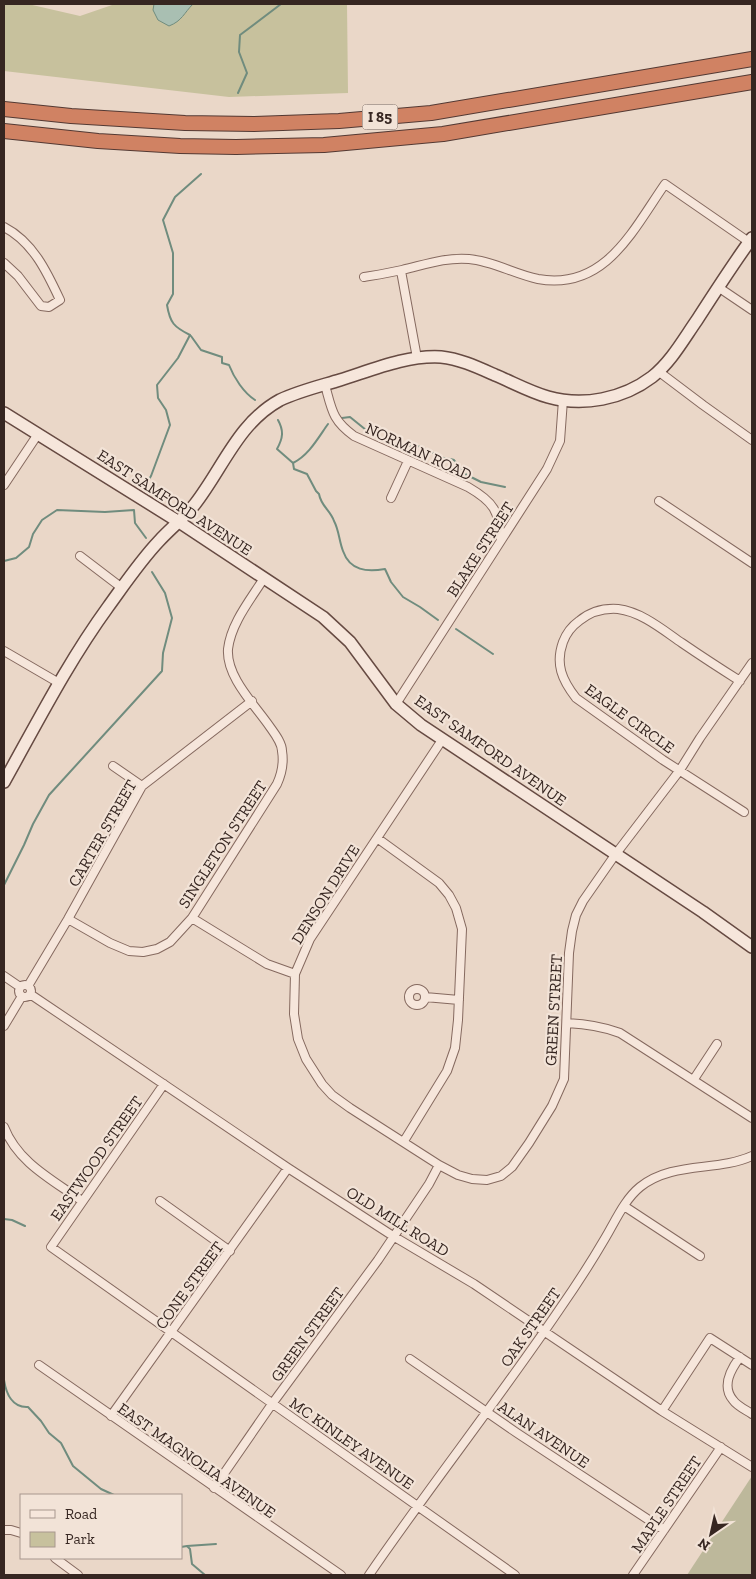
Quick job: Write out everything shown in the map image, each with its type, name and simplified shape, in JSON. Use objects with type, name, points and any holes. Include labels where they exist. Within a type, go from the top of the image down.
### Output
[{"type":"highway","name":"I 85","points":[[4,108],[89,118],[185,123],[254,124],[339,121],[431,113],[752,59]]},
{"type":"highway","name":"I 85","points":[[4,131],[98,141],[180,146],[324,145],[443,134],[752,82]]},
{"type":"main road","points":[[4,782],[92,629],[152,548],[179,522],[198,500],[239,436],[265,410],[281,400],[325,385],[396,363],[417,358],[435,357],[470,364],[540,394],[563,400],[591,401],[619,395],[636,387],[658,371],[676,350],[751,240]]},
{"type":"main road","name":"EAST SAMFORD AVENUE","points":[[4,413],[179,522],[323,617],[340,631],[364,659],[396,704],[421,726],[703,912],[752,947]]},
{"type":"street","points":[[364,277],[401,271],[431,262],[467,259],[496,265],[538,279],[575,278],[589,274],[617,252],[665,184],[751,240]]},
{"type":"street","points":[[4,227],[28,245],[45,267],[60,300],[49,307],[41,306],[18,276],[4,263]]},
{"type":"street","points":[[401,271],[417,358]]},
{"type":"street","points":[[718,287],[752,310]]},
{"type":"street","points":[[658,371],[703,406],[752,440]]},
{"type":"street","name":"NORMAN ROAD","points":[[325,385],[334,415],[342,427],[354,436],[482,495],[496,512],[500,524],[501,540]]},
{"type":"street","name":"BLAKE STREET","points":[[396,704],[554,456],[560,441],[563,400]]},
{"type":"street","points":[[4,485],[38,434]]},
{"type":"street","points":[[391,498],[408,461]]},
{"type":"street","points":[[659,501],[752,563]]},
{"type":"street","points":[[80,556],[122,588]]},
{"type":"street","name":"SINGLETON STREET","points":[[68,919],[116,946],[129,951],[143,952],[157,949],[170,942],[192,918],[277,784],[282,770],[282,749],[276,735],[234,679],[229,664],[228,649],[237,621],[264,578]]},
{"type":"street","name":"EAGLE CIRCLE","points":[[740,681],[654,624],[634,614],[620,610],[605,609],[591,613],[573,626],[564,638],[559,652],[559,666],[563,680],[576,698],[640,744],[744,812]]},
{"type":"street","points":[[4,651],[60,683]]},
{"type":"street","name":"GREEN STREET","points":[[214,1488],[272,1404],[378,1260],[429,1184],[439,1165],[458,1175],[472,1179],[487,1180],[501,1176],[512,1167],[552,1106],[564,1078],[569,953],[576,916],[583,901],[615,854],[680,770],[752,663]]},
{"type":"street","name":"CARTER STREET","points":[[24,986],[68,919],[142,786],[252,701]]},
{"type":"street","name":"DENSON DRIVE","points":[[439,1165],[338,1099],[322,1084],[306,1060],[298,1039],[295,1023],[295,974],[310,938],[442,740]]},
{"type":"street","points":[[113,766],[142,786]]},
{"type":"street","points":[[377,838],[439,883],[449,894],[456,908],[462,929],[456,1041],[447,1071],[404,1141]]},
{"type":"street","points":[[192,918],[267,964],[295,974]]},
{"type":"street","points":[[4,976],[31,988],[30,994],[26,997],[22,996]]},
{"type":"street","points":[[22,996],[19,991],[24,986]]},
{"type":"street","name":"OLD MILL ROAD","points":[[30,994],[288,1168],[393,1236],[449,1268],[662,1411],[752,1467]]},
{"type":"street","points":[[4,1026],[22,996]]},
{"type":"street","points":[[425,997],[459,1000]]},
{"type":"street","points":[[567,1023],[593,1025],[620,1033],[752,1118]]},
{"type":"street","points":[[694,1079],[717,1044]]},
{"type":"street","name":"EASTWOOD STREET","points":[[51,1247],[164,1084]]},
{"type":"street","points":[[4,1127],[23,1158],[82,1201]]},
{"type":"street","name":"OAK STREET","points":[[369,1575],[416,1506],[544,1332],[604,1241],[624,1206],[639,1188],[651,1179],[679,1169],[723,1164],[752,1156]]},
{"type":"street","name":"CONE STREET","points":[[111,1416],[288,1168]]},
{"type":"street","points":[[160,1201],[230,1251]]},
{"type":"street","points":[[624,1206],[700,1256]]},
{"type":"street","name":"MC KINLEY AVENUE","points":[[51,1247],[516,1575]]},
{"type":"street","points":[[662,1411],[710,1338],[752,1365]]},
{"type":"street","points":[[740,1357],[729,1374],[728,1391],[734,1402],[752,1414]]},
{"type":"street","name":"ALAN AVENUE","points":[[410,1359],[664,1530]]},
{"type":"street","name":"EAST MAGNOLIA AVENUE","points":[[39,1365],[340,1575]]},
{"type":"street","name":"MAPLE STREET","points":[[634,1575],[721,1447]]},
{"type":"street","points":[[4,1530],[20,1533]]},
{"type":"street","points":[[56,1559],[78,1575]]},
{"type":"green space","points":[[4,4],[28,4],[80,16],[115,4],[347,4],[348,93],[229,97],[4,71]]},
{"type":"shaded area","points":[[154,4],[193,4],[180,19],[169,26],[158,20],[153,10]]},
{"type":"shaded area","points":[[752,1476],[752,1575],[687,1575]]},
{"type":"waterway","points":[[238,93],[247,73],[239,52],[240,35],[281,4]]},
{"type":"waterway","points":[[143,489],[151,476],[170,425],[166,410],[158,398],[157,385],[178,358],[190,335],[174,324],[168,311],[167,305],[173,294],[173,253],[163,220],[175,197],[201,174]]},
{"type":"waterway","points":[[191,336],[201,350],[222,357],[222,363],[229,365],[240,385],[255,400]]},
{"type":"waterway","points":[[342,418],[350,417],[371,434],[401,449],[412,446],[421,447],[441,457],[454,460],[465,474],[481,482],[505,487]]},
{"type":"waterway","points":[[278,420],[282,434],[277,449],[293,463],[294,469],[307,474],[332,517],[346,558],[360,569],[385,569],[391,582],[403,597],[438,620]]},
{"type":"waterway","points":[[293,463],[308,451],[328,424]]},
{"type":"waterway","points":[[4,561],[16,558],[29,547],[33,534],[42,520],[57,510],[105,512],[134,510],[135,523],[146,538]]},
{"type":"waterway","points":[[4,885],[49,795],[162,671],[163,653],[172,618],[165,593],[152,572]]},
{"type":"waterway","points":[[456,629],[493,654]]},
{"type":"waterway","points":[[4,1219],[12,1220],[25,1226]]},
{"type":"waterway","points":[[4,1303],[4,1308]]},
{"type":"waterway","points":[[4,1380],[6,1390],[11,1399],[22,1407],[28,1407],[41,1421],[49,1433],[61,1443],[73,1466],[101,1489],[112,1494]]},
{"type":"waterway","points":[[187,1546],[216,1544]]},
{"type":"waterway","points":[[182,1547],[187,1546],[190,1549],[192,1564],[205,1575]]}]
